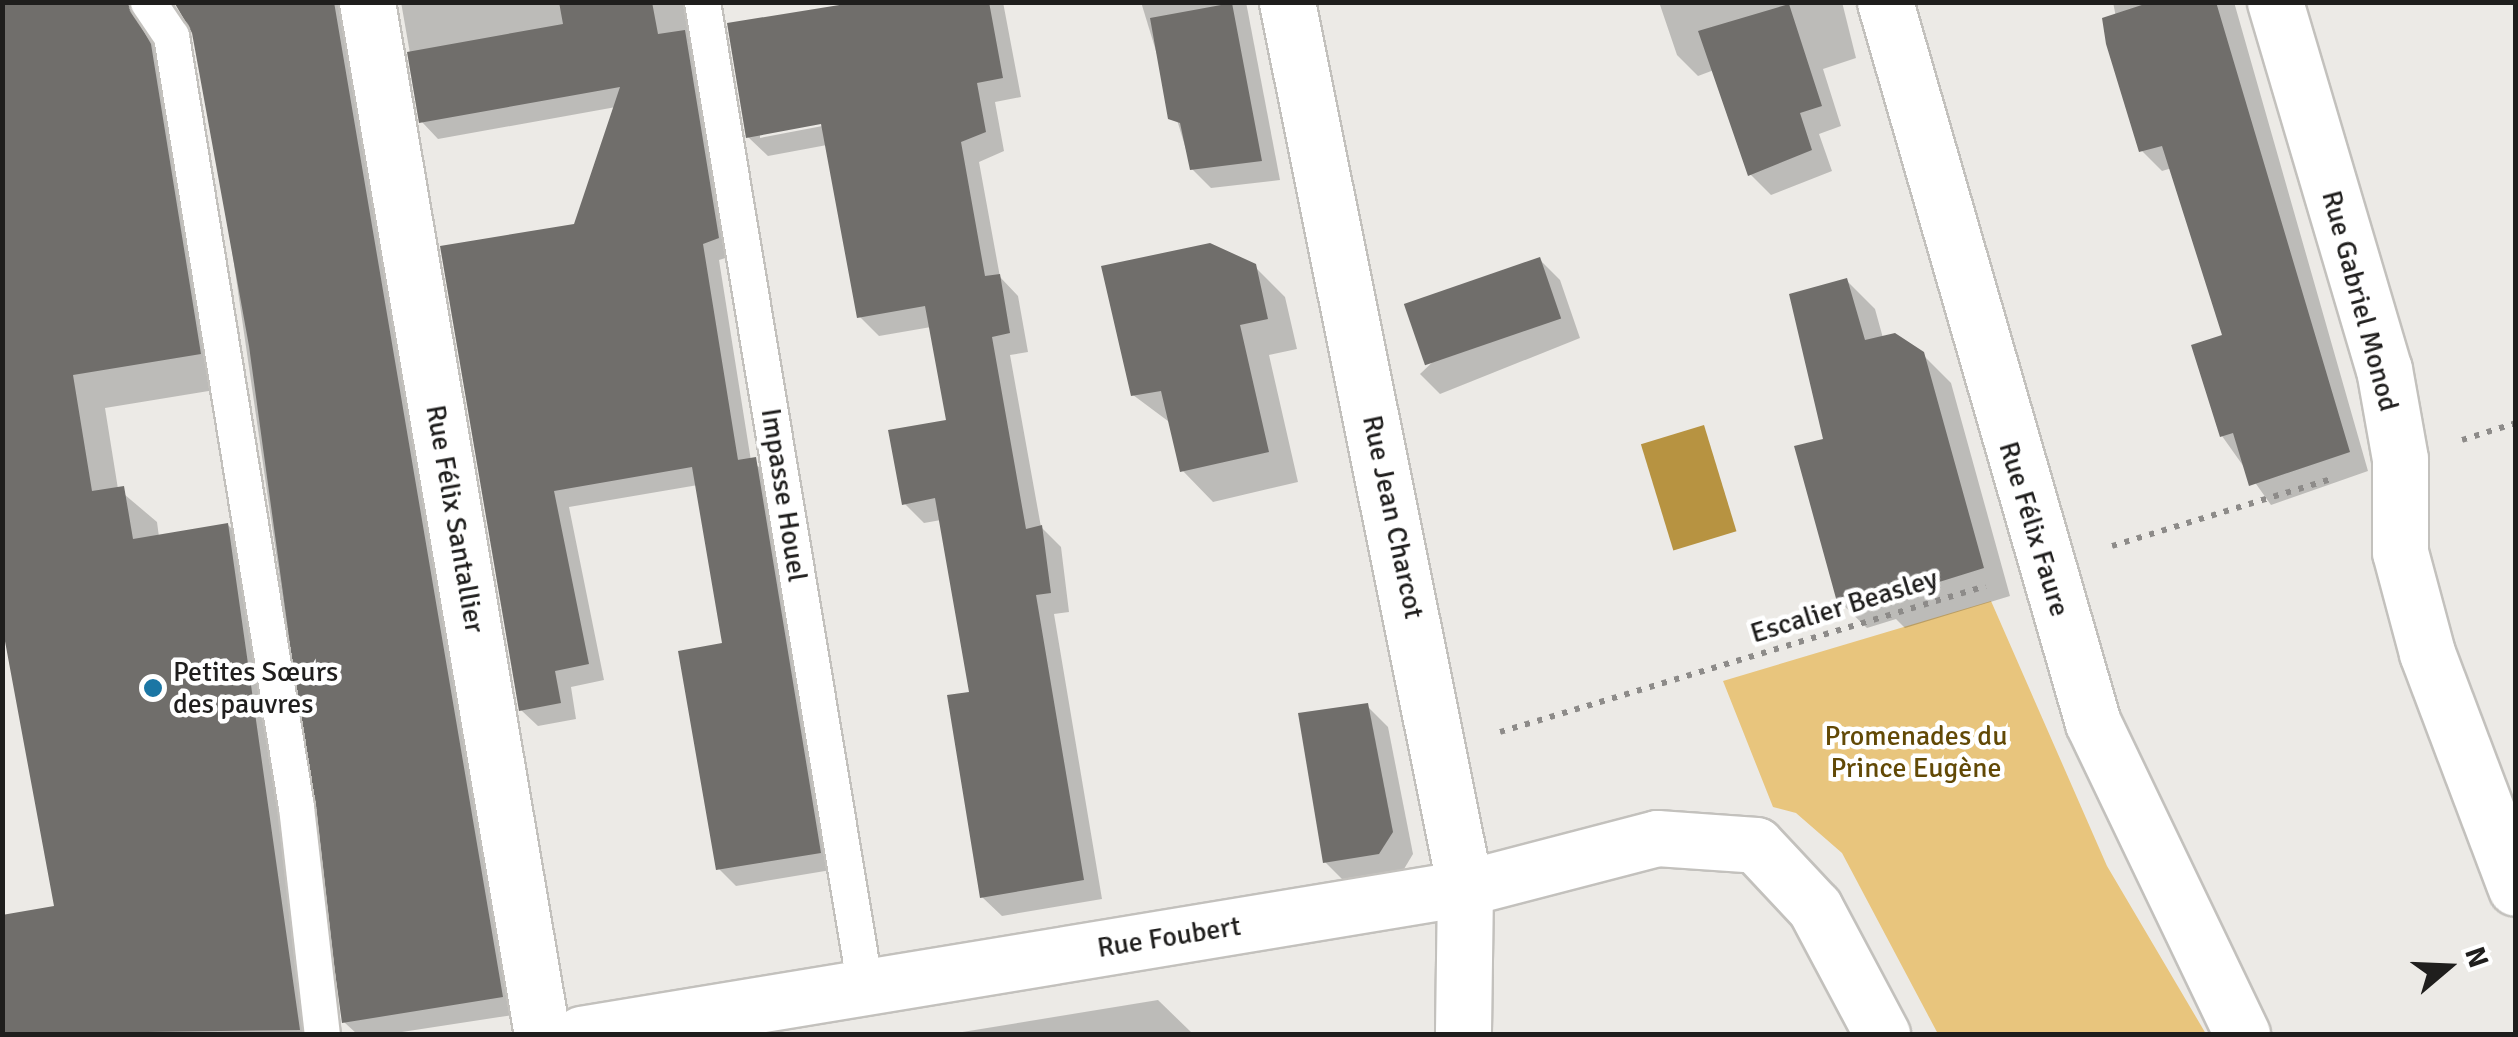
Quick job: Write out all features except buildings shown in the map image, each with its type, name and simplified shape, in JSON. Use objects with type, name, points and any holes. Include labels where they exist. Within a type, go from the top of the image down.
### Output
[{"type":"street","name":"Rue Félix Santallier","points":[[367,2],[542,1034]]},
{"type":"street","name":"Rue Jean Charcot","points":[[1287,2],[1441,749],[1466,888],[1463,1034]]},
{"type":"street","name":"Rue Félix Faure","points":[[1885,2],[2093,723],[2242,1034]]},
{"type":"street","name":"Rue Gabriel Monod","points":[[2275,2],[2384,368],[2400,459],[2400,552],[2427,652],[2516,888]]},
{"type":"street","name":"Rue Foubert","points":[[581,1034],[1466,888],[1657,838],[1756,845],[1815,908],[1882,1034]]},
{"type":"lane","points":[[148,2],[171,36],[296,807],[322,1034]]},
{"type":"lane","name":"Impasse Houel","points":[[702,2],[865,988]]},
{"type":"path","points":[[2472,437],[2516,424]]},
{"type":"path","points":[[2106,548],[2337,478]]},
{"type":"path","name":"Escalier Beasley","points":[[1441,749],[1975,589]]},
{"type":"green space","name":"Promenades du Prince Eugène","points":[[1991,601],[2107,866],[2206,1034],[1938,1034],[1842,853],[1796,813],[1773,807],[1723,681]]},
{"type":"shaded area","points":[[1704,425],[1736,531],[1673,550],[1641,444]]},
{"type":"place","name":"Petites Sœurs des pauvres","points":[[153,688]]}]
